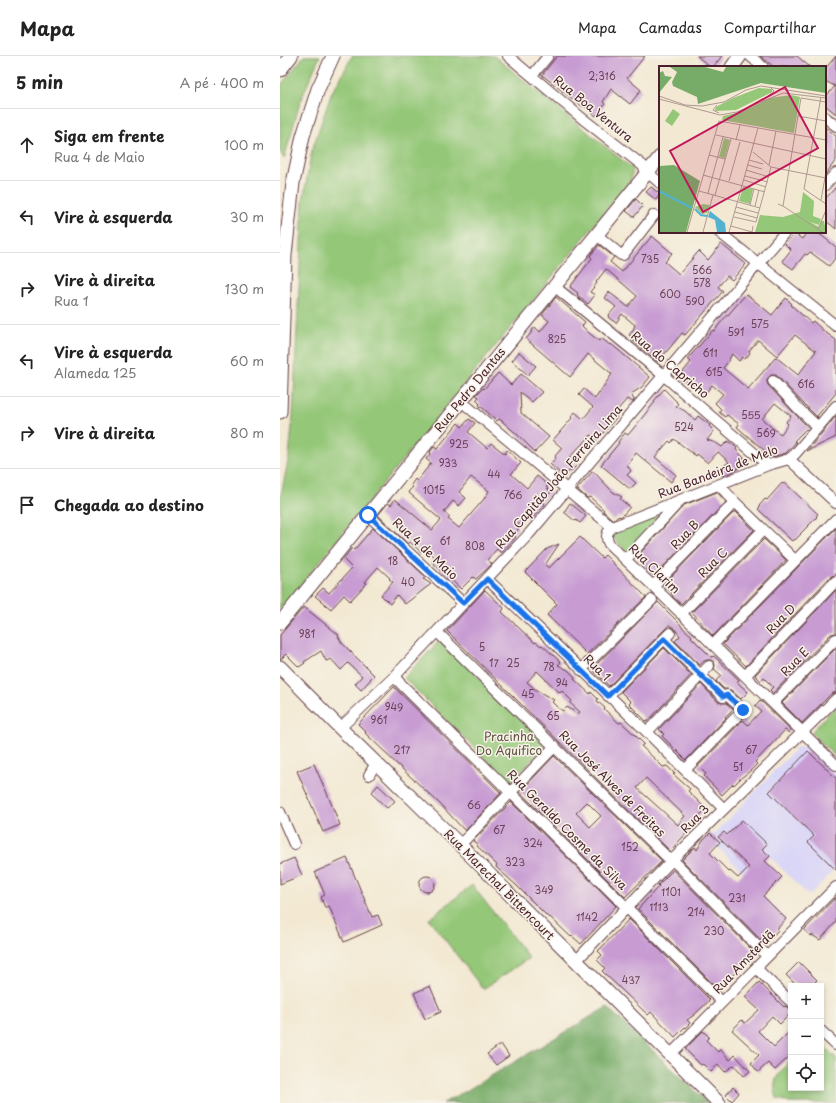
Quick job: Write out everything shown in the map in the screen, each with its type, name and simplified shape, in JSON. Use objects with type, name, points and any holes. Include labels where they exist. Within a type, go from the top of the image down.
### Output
[{"type":"main road","points":[[280,70],[291,56]]},
{"type":"main road","points":[[280,412],[285,255],[293,183],[303,136],[318,89],[333,56]]},
{"type":"main road","points":[[733,66],[740,56]]},
{"type":"main road","name":"Rua Pedro Dantas","points":[[280,623],[659,158]]},
{"type":"main road","points":[[280,218],[285,255]]},
{"type":"main road","name":"Rua Marechal Bittencourt","points":[[280,667],[719,1103]]},
{"type":"street","name":"Rua Boa Ventura","points":[[508,56],[642,165],[659,182]]},
{"type":"street","points":[[532,76],[548,56]]},
{"type":"street","points":[[750,56],[763,66]]},
{"type":"street","points":[[826,118],[836,126]]},
{"type":"street","points":[[826,184],[836,173]]},
{"type":"street","points":[[597,235],[621,255],[623,255],[654,216]]},
{"type":"street","points":[[720,233],[836,326]]},
{"type":"street","name":"Rua Capitão João Ferreira Lima","points":[[340,728],[437,632],[529,534],[784,233]]},
{"type":"street","name":"Rua do Capricho","points":[[554,286],[663,375],[768,465]]},
{"type":"street","points":[[773,380],[798,408],[818,427]]},
{"type":"street","points":[[461,402],[612,527]]},
{"type":"street","name":"Rua Bandeira de Melo","points":[[612,527],[768,465],[790,459],[836,406]]},
{"type":"street","points":[[790,459],[836,504]]},
{"type":"street","points":[[719,485],[795,560]]},
{"type":"street","points":[[626,559],[680,500]]},
{"type":"street","name":"Rua B","points":[[653,586],[735,502]]},
{"type":"street","name":"Rua 4 de Maio","points":[[368,515],[463,603]]},
{"type":"street","points":[[713,645],[836,519]]},
{"type":"street","name":"Rua Clarim","points":[[612,527],[608,531],[607,540],[609,544],[836,765]]},
{"type":"street","name":"Rua C","points":[[681,614],[763,530]]},
{"type":"street","name":"Rua 1","points":[[487,579],[647,732],[724,809]]},
{"type":"street","name":"Rua D","points":[[745,676],[836,581]]},
{"type":"street","points":[[581,670],[652,600]]},
{"type":"street","name":"Rua José Alves de Freitas","points":[[437,632],[672,860],[767,956]]},
{"type":"street","points":[[608,696],[667,636],[701,675],[723,697],[727,695],[743,710],[685,770]]},
{"type":"street","name":"Rua E","points":[[773,703],[836,639]]},
{"type":"street","points":[[647,732],[709,666]]},
{"type":"street","name":"Rua Geraldo Cosme da Silva","points":[[394,676],[722,1002]]},
{"type":"street","name":"Rua 3","points":[[576,961],[672,860],[836,700]]},
{"type":"street","points":[[460,845],[510,791],[555,746]]},
{"type":"street","points":[[370,775],[376,763]]},
{"type":"street","points":[[280,812],[294,844]]},
{"type":"street","name":"Rua Amsterdã","points":[[670,1055],[836,887]]},
{"type":"street","points":[[756,968],[788,999]]},
{"type":"street","points":[[824,1034],[836,1045]]},
{"type":"shaded area","points":[[796,747],[806,747],[836,775],[836,868],[809,896],[764,851],[743,872],[711,841],[712,836],[773,773],[772,772],[794,751],[793,750]]},
{"type":"green space","points":[[304,56],[320,56],[301,99],[284,159],[280,151],[280,86]]},
{"type":"green space","points":[[352,56],[494,56],[633,169],[631,180],[280,610],[280,500],[289,456],[293,416],[303,201],[312,150],[332,92]]},
{"type":"green space","points":[[660,514],[628,554],[610,534]]},
{"type":"green space","name":"Pracinha Do Aquifico","points":[[440,640],[548,744],[510,783],[404,678]]},
{"type":"green space","points":[[836,706],[836,757],[812,734],[813,730]]},
{"type":"green space","points":[[472,885],[529,958],[483,989],[429,919]]},
{"type":"green space","points":[[607,1007],[708,1103],[443,1103],[469,1089]]},
{"type":"green space","points":[[824,1046],[836,1058],[836,1103],[788,1103],[777,1098],[775,1092],[775,1081],[788,1064],[788,1091],[824,1091]]},
{"type":"building","points":[[557,56],[645,56],[627,78],[641,90],[630,104],[611,89],[603,102],[605,104],[596,116],[542,75]]},
{"type":"building","points":[[697,56],[722,56],[714,66],[709,66]]},
{"type":"building","points":[[760,56],[797,56],[809,66],[773,66]]},
{"type":"building","points":[[836,56],[836,114],[826,106],[826,97],[835,86],[826,82],[826,68]]},
{"type":"building","points":[[826,128],[836,136],[836,160],[826,174]]},
{"type":"building","points":[[651,187],[659,193],[659,196],[656,200],[646,192]]},
{"type":"building","points":[[836,187],[836,229],[826,221],[826,198]]},
{"type":"building","points":[[636,199],[643,206],[634,217],[626,211]]},
{"type":"building","points":[[794,233],[802,239],[806,233],[818,233],[836,247],[836,257],[829,266],[810,252],[807,255],[805,254],[793,269],[782,261],[791,250],[785,244]]},
{"type":"building","points":[[652,236],[672,253],[665,262],[679,274],[699,251],[708,260],[721,244],[746,264],[732,280],[727,276],[718,287],[723,291],[685,335],[682,333],[658,362],[632,340],[633,338],[629,335],[635,325],[622,314],[616,323],[609,318],[608,316],[616,307],[605,298],[609,292],[628,307],[637,296],[606,269],[590,292],[595,295],[588,304],[570,287],[592,258],[590,256],[599,245],[614,257],[610,262],[622,272]]},
{"type":"building","points":[[746,294],[772,315],[786,298],[792,304],[791,305],[811,323],[813,321],[836,340],[836,393],[817,416],[818,418],[777,376],[771,375],[767,379],[768,385],[809,428],[807,430],[806,429],[794,441],[796,442],[786,453],[772,457],[737,427],[739,424],[727,415],[725,417],[719,412],[721,409],[715,403],[723,394],[712,385],[704,395],[687,381],[686,383],[679,377],[691,362],[688,359]],"holes":[[[795,335],[816,351],[798,375],[776,357],[748,389],[723,368],[732,354],[739,361],[742,357],[745,359],[750,353],[749,351],[758,340],[777,356]],[[775,403],[791,416],[786,422],[788,424],[781,434],[762,419]]]},
{"type":"building","points":[[556,297],[585,322],[582,326],[589,333],[599,341],[601,338],[610,345],[611,344],[650,377],[642,387],[631,394],[634,400],[633,402],[627,399],[614,414],[617,417],[597,440],[591,435],[569,458],[577,465],[564,477],[550,464],[562,448],[553,440],[572,418],[571,417],[575,412],[583,419],[593,407],[579,395],[584,389],[595,399],[612,374],[588,354],[570,377],[526,339],[535,327],[540,332],[549,321],[542,315]]},
{"type":"building","points":[[519,352],[536,366],[528,375],[512,361]]},
{"type":"building","points":[[498,373],[511,385],[521,374],[542,392],[532,402],[520,392],[521,413],[549,437],[535,452],[502,421],[499,419],[497,421],[479,405],[480,404],[476,400],[479,397],[476,395],[483,388],[484,389]]},
{"type":"building","points":[[664,389],[677,402],[678,404],[676,406],[685,411],[695,420],[698,416],[710,425],[709,426],[714,431],[707,440],[722,447],[728,441],[737,448],[736,450],[746,460],[738,469],[723,476],[719,469],[729,462],[718,452],[708,463],[697,454],[696,456],[674,439],[671,443],[669,441],[655,457],[676,475],[671,482],[636,453],[627,465],[631,471],[627,475],[636,483],[630,489],[601,465],[625,433],[628,435]]},
{"type":"building","points":[[836,416],[836,437],[807,451]]},
{"type":"building","points":[[469,419],[475,423],[468,432],[487,448],[491,443],[505,454],[507,450],[521,463],[511,474],[527,488],[537,476],[549,486],[546,487],[551,492],[542,501],[545,504],[531,520],[526,516],[516,527],[519,529],[511,535],[516,537],[501,553],[497,549],[487,560],[492,564],[476,579],[473,577],[461,589],[432,562],[435,557],[424,548],[421,552],[410,542],[408,544],[378,515],[388,503],[391,505],[395,499],[432,530],[441,520],[408,492],[413,487],[411,485],[415,479],[417,481],[431,463],[426,459],[434,447],[437,449],[458,423],[462,427]],"holes":[[[471,477],[489,491],[459,528],[448,519],[450,517],[444,512],[453,501],[459,506],[466,498],[459,492]]]},
{"type":"building","points":[[592,472],[594,472],[613,492],[622,497],[620,499],[630,507],[622,516],[619,516],[613,520],[590,497],[587,498],[577,489]]},
{"type":"building","points":[[782,483],[785,483],[818,514],[801,534],[792,541],[758,509],[765,499],[767,500]]},
{"type":"building","points":[[717,492],[726,502],[654,576],[644,567],[646,565],[637,557],[684,505]]},
{"type":"building","points":[[570,503],[586,516],[580,523],[564,512]]},
{"type":"building","points":[[735,511],[754,530],[681,604],[663,585]]},
{"type":"building","points":[[373,528],[426,577],[423,579],[431,584],[405,604],[397,595],[390,604],[381,595],[393,582],[378,567],[365,582],[367,583],[350,601],[344,595],[331,609],[315,596],[323,588],[329,593],[352,568],[343,559],[352,548],[354,550]]},
{"type":"building","points":[[836,528],[836,575],[831,576],[746,666],[723,644]]},
{"type":"building","points":[[580,537],[602,558],[605,555],[646,597],[587,654],[547,615],[557,604],[525,572],[547,549],[559,544],[545,565],[549,568]]},
{"type":"building","points":[[764,539],[786,560],[713,636],[692,612]]},
{"type":"building","points":[[485,590],[504,608],[502,612],[535,643],[536,642],[541,646],[542,645],[561,662],[558,665],[568,670],[575,677],[574,679],[590,694],[591,692],[598,699],[597,701],[605,708],[604,709],[636,736],[644,744],[641,746],[663,767],[667,766],[675,774],[673,774],[690,789],[688,791],[706,809],[692,823],[694,825],[670,851],[447,631]],"holes":[[[537,671],[560,693],[562,691],[572,701],[570,703],[580,712],[578,714],[567,707],[563,711],[552,702],[554,700],[536,690],[527,682]],[[646,778],[685,816],[678,825],[637,788]]]},
{"type":"building","points":[[836,590],[836,633],[831,634],[773,693],[770,690],[773,687],[764,678],[761,681],[755,675]]},
{"type":"building","points":[[658,602],[711,657],[714,656],[739,680],[737,682],[748,692],[741,699],[731,690],[724,689],[716,681],[721,675],[714,669],[714,662],[708,660],[704,661],[700,665],[675,641],[680,636],[674,628],[669,625],[609,686],[594,671],[597,668],[595,666]]},
{"type":"building","points":[[304,607],[339,635],[338,636],[342,643],[374,675],[361,690],[355,684],[362,676],[348,663],[341,670],[331,659],[326,661],[321,651],[299,667],[286,654],[280,659],[280,635]]},
{"type":"building","points":[[664,648],[691,675],[647,722],[629,704],[631,702],[621,692]]},
{"type":"building","points":[[836,648],[836,692],[831,694],[802,723],[782,703]]},
{"type":"building","points":[[701,684],[718,702],[726,703],[733,709],[686,760],[662,736],[664,734],[659,729]]},
{"type":"building","points":[[394,687],[501,793],[465,831],[439,803],[365,733],[366,732],[358,724]]},
{"type":"building","points":[[760,700],[790,729],[789,733],[785,730],[755,762],[757,764],[722,795],[704,776],[706,774],[698,766],[743,720],[748,725],[761,711],[755,706]]},
{"type":"building","points":[[808,751],[836,778],[836,870],[808,842],[814,836],[769,792]]},
{"type":"building","points":[[554,756],[662,861],[625,897],[520,792]],"holes":[[[587,802],[601,816],[590,827],[576,813]]]},
{"type":"building","points":[[314,764],[340,825],[323,832],[297,771]]},
{"type":"building","points":[[378,785],[395,801],[387,808],[371,793]]},
{"type":"building","points":[[511,802],[616,906],[581,944],[572,936],[571,937],[550,917],[549,918],[496,867],[497,865],[473,841]]},
{"type":"building","points":[[742,820],[767,844],[762,849],[770,856],[765,861],[782,877],[763,896],[786,919],[769,940],[768,939],[764,943],[682,860],[695,847],[697,850],[703,840],[710,833],[720,842],[710,853],[729,872],[730,871],[738,878],[749,867],[718,837],[724,832],[727,835]]},
{"type":"building","points":[[294,858],[302,875],[280,884],[280,864]]},
{"type":"building","points":[[347,858],[372,917],[378,915],[382,925],[344,942],[329,906],[325,908],[321,897],[325,895],[315,872]]},
{"type":"building","points":[[673,870],[755,953],[731,977],[726,980],[727,981],[719,990],[638,909]]},
{"type":"building","points":[[424,876],[430,876],[435,881],[433,890],[430,892],[424,892],[419,887],[419,881]]},
{"type":"building","points":[[836,897],[836,922],[820,940],[812,935],[811,936],[804,930]]},
{"type":"building","points":[[629,919],[710,1000],[687,1020],[690,1023],[675,1037],[651,1012],[648,1015],[602,971],[605,968],[597,960],[602,955],[598,951]]},
{"type":"building","points":[[799,962],[817,980],[814,983],[794,983],[786,975]]},
{"type":"building","points":[[759,982],[784,1007],[785,1006],[788,1008],[788,1016],[780,1024],[772,1016],[758,1031],[774,1047],[788,1033],[788,1058],[775,1070],[768,1063],[758,1072],[751,1063],[759,1055],[732,1030],[742,1020],[745,1023],[759,1010],[745,997]]},
{"type":"building","points":[[430,986],[441,1012],[425,1019],[414,993]]},
{"type":"building","points":[[703,1031],[709,1037],[706,1040],[718,1052],[720,1049],[730,1060],[735,1055],[750,1071],[744,1076],[734,1065],[725,1072],[718,1064],[711,1072],[703,1064],[701,1065],[686,1050],[686,1048]]},
{"type":"building","points":[[501,1044],[509,1056],[496,1065],[487,1054]]},
{"type":"building","points":[[733,1087],[739,1093],[732,1101],[726,1095]]},
{"type":"route","points":[[368,515],[463,603],[487,579],[608,696],[664,639],[723,697],[727,695],[743,710]]}]
